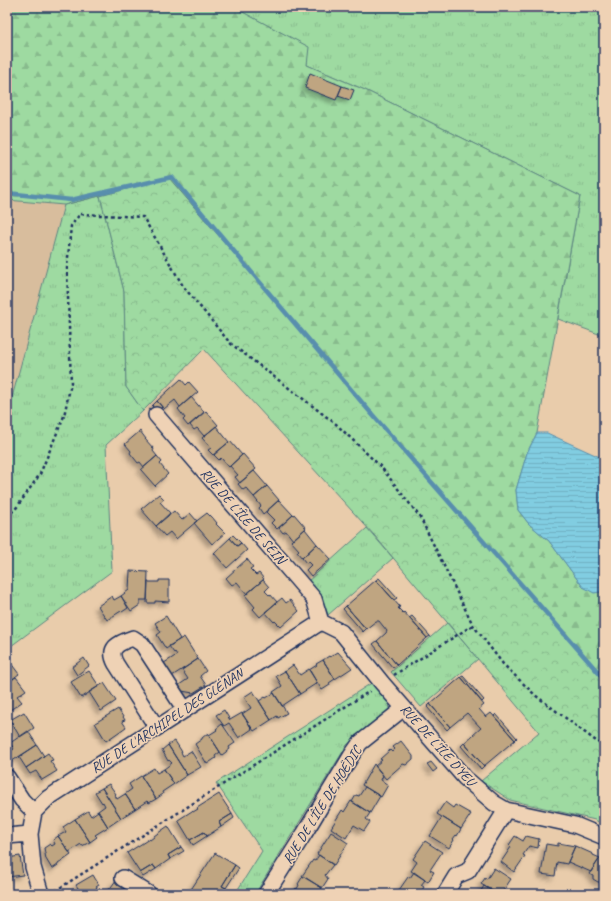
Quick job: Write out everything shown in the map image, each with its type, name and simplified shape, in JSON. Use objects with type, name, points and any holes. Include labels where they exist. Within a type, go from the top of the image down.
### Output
[{"type":"street","name":"RUE DE L'ÎLE DE SEIN","points":[[156,415],[314,599],[321,622]]},
{"type":"street","name":"RUE DE L'ÎLE D'YEU","points":[[321,622],[341,632],[382,683],[465,778],[494,802],[506,810],[575,825],[604,837]]},
{"type":"street","name":"RUE DE L'ARCHIPEL DES GLÉNAN","points":[[34,812],[48,798],[321,622]]},
{"type":"street","points":[[157,728],[112,657],[113,650],[122,642],[133,638],[142,644],[185,710]]},
{"type":"street","name":"RUE DE L'ÎLE DE HOËDIC","points":[[266,894],[360,743],[404,708]]},
{"type":"street","points":[[7,777],[22,800],[34,812],[30,834],[33,867],[41,894]]},
{"type":"street","points":[[445,894],[456,876],[468,871],[506,810]]},
{"type":"street","points":[[7,836],[30,834]]},
{"type":"street","points":[[123,878],[149,894]]},
{"type":"path","points":[[7,517],[17,507],[40,474],[64,416],[71,383],[67,268],[71,226],[80,214],[143,217],[183,286],[230,343],[336,424],[381,467],[420,517],[473,625],[503,664],[536,696],[604,747]]},
{"type":"path","points":[[50,894],[473,625]]},
{"type":"shaded area","points":[[7,200],[64,205],[7,416]]},
{"type":"green space","points":[[7,7],[233,7],[309,47],[307,65],[365,90],[580,196],[537,433],[527,453],[516,490],[518,510],[529,524],[549,541],[583,587],[600,592],[604,591],[604,677],[334,370],[169,178],[64,205],[7,200]]},
{"type":"green space","points":[[233,7],[604,7],[604,336],[558,319],[580,196],[365,90],[307,65],[308,47]]},
{"type":"green space","points":[[169,178],[334,370],[604,677],[604,825],[595,820],[510,800],[481,781],[539,732],[374,535],[204,349],[143,411],[126,387],[124,291],[100,196]]},
{"type":"green space","points":[[100,196],[124,291],[126,387],[143,411],[106,445],[112,571],[7,649],[7,416],[64,205]]},
{"type":"green space","points":[[367,528],[393,558],[328,615],[321,595],[308,581]]},
{"type":"green space","points":[[447,623],[478,659],[421,707],[391,672]]},
{"type":"green space","points":[[373,682],[390,702],[389,710],[347,745],[255,894],[235,894],[262,851],[216,783]]},
{"type":"water","points":[[537,433],[547,433],[604,459],[604,591],[594,593],[583,587],[549,541],[529,524],[518,510],[516,490],[527,453]]},
{"type":"building","points":[[310,73],[342,86],[336,100],[305,88]]},
{"type":"building","points":[[342,86],[354,90],[350,100],[338,96]]},
{"type":"building","points":[[181,379],[186,385],[189,382],[198,392],[180,407],[175,400],[164,409],[157,401]]},
{"type":"building","points":[[191,397],[204,412],[188,426],[183,420],[185,418],[178,409]]},
{"type":"building","points":[[157,401],[162,407],[157,412],[152,406]]},
{"type":"building","points":[[206,411],[218,425],[204,436],[197,428],[194,430],[190,425]]},
{"type":"building","points":[[216,426],[229,442],[213,455],[208,450],[211,448],[202,438]]},
{"type":"building","points":[[140,431],[154,449],[153,451],[157,456],[144,467],[140,462],[138,463],[125,444]]},
{"type":"building","points":[[230,441],[242,455],[229,467],[221,458],[219,460],[214,455]]},
{"type":"building","points":[[243,454],[256,469],[240,483],[235,477],[238,475],[230,466]]},
{"type":"building","points":[[157,456],[162,462],[160,464],[168,474],[155,486],[141,470]]},
{"type":"building","points":[[254,471],[267,486],[254,497],[246,488],[243,490],[238,484]]},
{"type":"building","points":[[267,486],[279,500],[263,514],[259,508],[261,506],[254,497]]},
{"type":"building","points":[[159,494],[164,499],[160,502],[170,513],[156,526],[141,509]]},
{"type":"building","points":[[279,500],[293,515],[277,529],[271,523],[274,520],[266,512]]},
{"type":"building","points":[[174,511],[182,520],[190,513],[197,521],[176,539],[170,532],[165,536],[156,526]]},
{"type":"building","points":[[207,513],[225,533],[212,544],[194,523]]},
{"type":"building","points":[[294,514],[306,528],[293,540],[286,531],[283,533],[279,528]]},
{"type":"building","points":[[305,529],[317,544],[302,558],[297,552],[299,550],[291,541]]},
{"type":"building","points":[[233,535],[241,543],[237,546],[230,538]]},
{"type":"building","points":[[230,538],[237,546],[241,543],[247,550],[227,568],[214,553]]},
{"type":"building","points":[[317,544],[331,559],[311,576],[306,570],[311,565],[308,562],[306,563],[302,558]]},
{"type":"building","points":[[247,559],[253,567],[250,569],[256,575],[259,573],[264,579],[247,594],[237,582],[232,585],[226,578]]},
{"type":"building","points":[[130,571],[148,572],[147,600],[140,600],[140,605],[131,611],[121,596],[129,590]]},
{"type":"building","points":[[379,578],[397,598],[394,600],[376,580]]},
{"type":"building","points":[[159,580],[169,580],[169,602],[155,601],[155,603],[147,603],[148,582],[159,582]]},
{"type":"building","points":[[263,580],[269,587],[265,591],[277,602],[260,617],[253,609],[255,607],[245,595]]},
{"type":"building","points":[[376,580],[400,607],[398,608],[403,613],[404,612],[427,638],[397,665],[377,641],[387,631],[379,621],[376,621],[366,629],[346,606]]},
{"type":"building","points":[[112,596],[114,600],[121,596],[128,608],[107,620],[98,606]]},
{"type":"building","points":[[282,598],[286,603],[290,600],[299,611],[281,627],[265,612]]},
{"type":"building","points":[[346,606],[366,629],[363,632],[343,609]]},
{"type":"building","points":[[166,616],[180,639],[166,649],[157,635],[161,632],[155,623]]},
{"type":"building","points":[[412,616],[430,636],[427,638],[409,618]]},
{"type":"building","points":[[184,637],[198,659],[172,676],[164,663],[177,655],[169,646]]},
{"type":"building","points":[[377,641],[397,665],[393,668],[373,644]]},
{"type":"building","points":[[338,652],[352,668],[335,679],[323,660]]},
{"type":"building","points":[[7,658],[19,674],[7,683]]},
{"type":"building","points":[[84,658],[89,666],[77,675],[72,667]]},
{"type":"building","points":[[198,659],[206,671],[200,676],[206,685],[193,693],[182,691],[179,685],[188,679],[182,670]]},
{"type":"building","points":[[323,660],[335,679],[329,683],[330,685],[322,690],[309,670]]},
{"type":"building","points":[[293,665],[300,675],[309,669],[317,683],[300,694],[285,671]]},
{"type":"building","points":[[89,671],[99,686],[81,698],[71,682]]},
{"type":"building","points":[[285,671],[300,694],[282,706],[273,692],[282,686],[276,676]]},
{"type":"building","points":[[463,676],[484,700],[482,702],[461,677]]},
{"type":"building","points":[[16,677],[26,690],[17,696],[22,702],[7,712],[7,683]]},
{"type":"building","points":[[461,677],[484,705],[479,709],[486,717],[491,713],[515,740],[484,766],[464,743],[481,728],[467,713],[450,727],[430,704]]},
{"type":"building","points":[[104,683],[116,701],[101,711],[89,692]]},
{"type":"building","points":[[253,691],[271,720],[254,731],[242,714],[251,708],[244,697]]},
{"type":"building","points":[[274,693],[287,713],[278,718],[277,716],[271,720],[259,701]]},
{"type":"building","points":[[430,704],[450,727],[447,730],[427,707]]},
{"type":"building","points":[[118,709],[125,720],[122,721],[126,727],[106,741],[95,723]]},
{"type":"building","points":[[224,710],[230,720],[242,713],[252,729],[239,738],[229,723],[224,726],[216,715]]},
{"type":"building","points":[[24,712],[34,728],[20,737],[10,720]]},
{"type":"building","points":[[496,714],[517,738],[515,740],[494,716]]},
{"type":"building","points":[[222,724],[235,743],[222,755],[209,735],[217,730],[216,729]]},
{"type":"building","points":[[28,731],[37,745],[9,763],[7,760],[7,754],[14,749],[10,743]]},
{"type":"building","points":[[208,733],[220,752],[215,756],[216,758],[207,764],[195,744]]},
{"type":"building","points":[[175,741],[183,756],[191,751],[201,767],[187,775],[168,745]]},
{"type":"building","points":[[401,741],[413,756],[413,759],[406,765],[403,764],[386,779],[375,766],[390,750],[392,752],[395,749],[393,747]]},
{"type":"building","points":[[464,743],[484,766],[481,769],[461,746]]},
{"type":"building","points":[[37,745],[44,756],[26,768],[19,757]]},
{"type":"building","points":[[168,745],[187,775],[174,784],[164,769],[172,763],[169,760],[168,761],[162,750]]},
{"type":"building","points":[[48,753],[53,760],[50,761],[57,771],[42,780],[36,771],[30,774],[26,768]]},
{"type":"building","points":[[431,762],[437,769],[433,772],[427,764]]},
{"type":"building","points":[[374,764],[383,775],[381,780],[388,785],[381,797],[362,785]]},
{"type":"building","points":[[154,768],[157,773],[164,769],[174,784],[162,792],[163,794],[156,799],[141,776]]},
{"type":"building","points":[[141,776],[156,799],[149,803],[147,801],[135,809],[125,794],[132,789],[129,784]]},
{"type":"building","points":[[109,784],[116,794],[117,799],[125,794],[135,809],[121,818],[102,788]]},
{"type":"building","points":[[365,787],[380,796],[370,813],[352,802],[356,795],[359,796]]},
{"type":"building","points":[[102,788],[121,818],[108,827],[98,811],[105,806],[95,792]]},
{"type":"building","points":[[219,794],[232,814],[219,822],[221,827],[207,836],[204,832],[190,840],[178,820],[198,809],[197,808]]},
{"type":"building","points":[[351,801],[370,813],[366,819],[370,822],[364,831],[354,825],[346,838],[331,828],[342,810],[344,812]]},
{"type":"building","points":[[445,802],[453,808],[455,805],[471,814],[461,829],[437,814]]},
{"type":"building","points":[[88,811],[91,816],[98,811],[108,827],[95,835],[97,837],[90,842],[75,819]]},
{"type":"building","points":[[232,814],[234,818],[221,827],[219,822]]},
{"type":"building","points":[[442,817],[461,829],[457,836],[456,835],[453,839],[454,840],[449,848],[430,836]]},
{"type":"building","points":[[75,819],[90,842],[82,846],[81,844],[69,852],[58,836],[66,832],[63,827]]},
{"type":"building","points":[[168,826],[181,847],[168,855],[170,859],[156,869],[153,865],[140,873],[127,853],[149,839],[150,840]]},
{"type":"building","points":[[204,832],[207,836],[193,845],[190,840]]},
{"type":"building","points":[[331,832],[348,843],[334,865],[317,854]]},
{"type":"building","points":[[58,836],[71,855],[52,869],[46,859],[44,848],[50,844],[52,846],[55,844],[53,840]]},
{"type":"building","points":[[515,836],[523,841],[526,836],[539,839],[538,848],[529,846],[523,855],[525,856],[514,872],[501,862],[511,847],[509,845]]},
{"type":"building","points":[[425,841],[442,852],[430,870],[434,872],[428,882],[411,871],[417,862],[413,859]]},
{"type":"building","points":[[558,843],[575,846],[567,864],[557,862],[555,876],[541,874],[546,844],[558,846]]},
{"type":"building","points":[[575,846],[600,858],[591,872],[568,862]]},
{"type":"building","points":[[181,847],[184,851],[170,859],[168,855]]},
{"type":"building","points":[[215,853],[235,865],[222,886],[226,888],[222,894],[188,894]]},
{"type":"building","points":[[319,855],[333,865],[325,875],[328,879],[322,888],[302,876],[313,860],[315,861]]},
{"type":"building","points":[[20,856],[23,875],[7,877],[7,858]]},
{"type":"building","points":[[600,858],[604,861],[604,884],[593,879],[593,876],[589,874]]},
{"type":"building","points":[[153,865],[156,869],[143,877],[140,873]]},
{"type":"building","points":[[235,865],[239,868],[226,888],[222,886]]},
{"type":"building","points":[[494,868],[511,879],[501,894],[497,894],[481,884],[485,878],[487,879]]},
{"type":"building","points":[[414,872],[425,880],[421,885],[424,887],[420,894],[397,893],[408,877],[410,878]]},
{"type":"building","points":[[93,875],[99,885],[96,887],[101,894],[82,894],[76,885]]},
{"type":"building","points":[[303,876],[322,888],[319,894],[292,894],[296,888],[297,889]]},
{"type":"building","points":[[116,880],[125,887],[120,894],[115,894],[109,890]]},
{"type":"building","points":[[484,886],[497,894],[479,894]]},
{"type":"building","points":[[125,887],[137,894],[120,894]]},
{"type":"waterway","points":[[7,193],[71,200],[172,177],[371,413],[604,679]]}]
